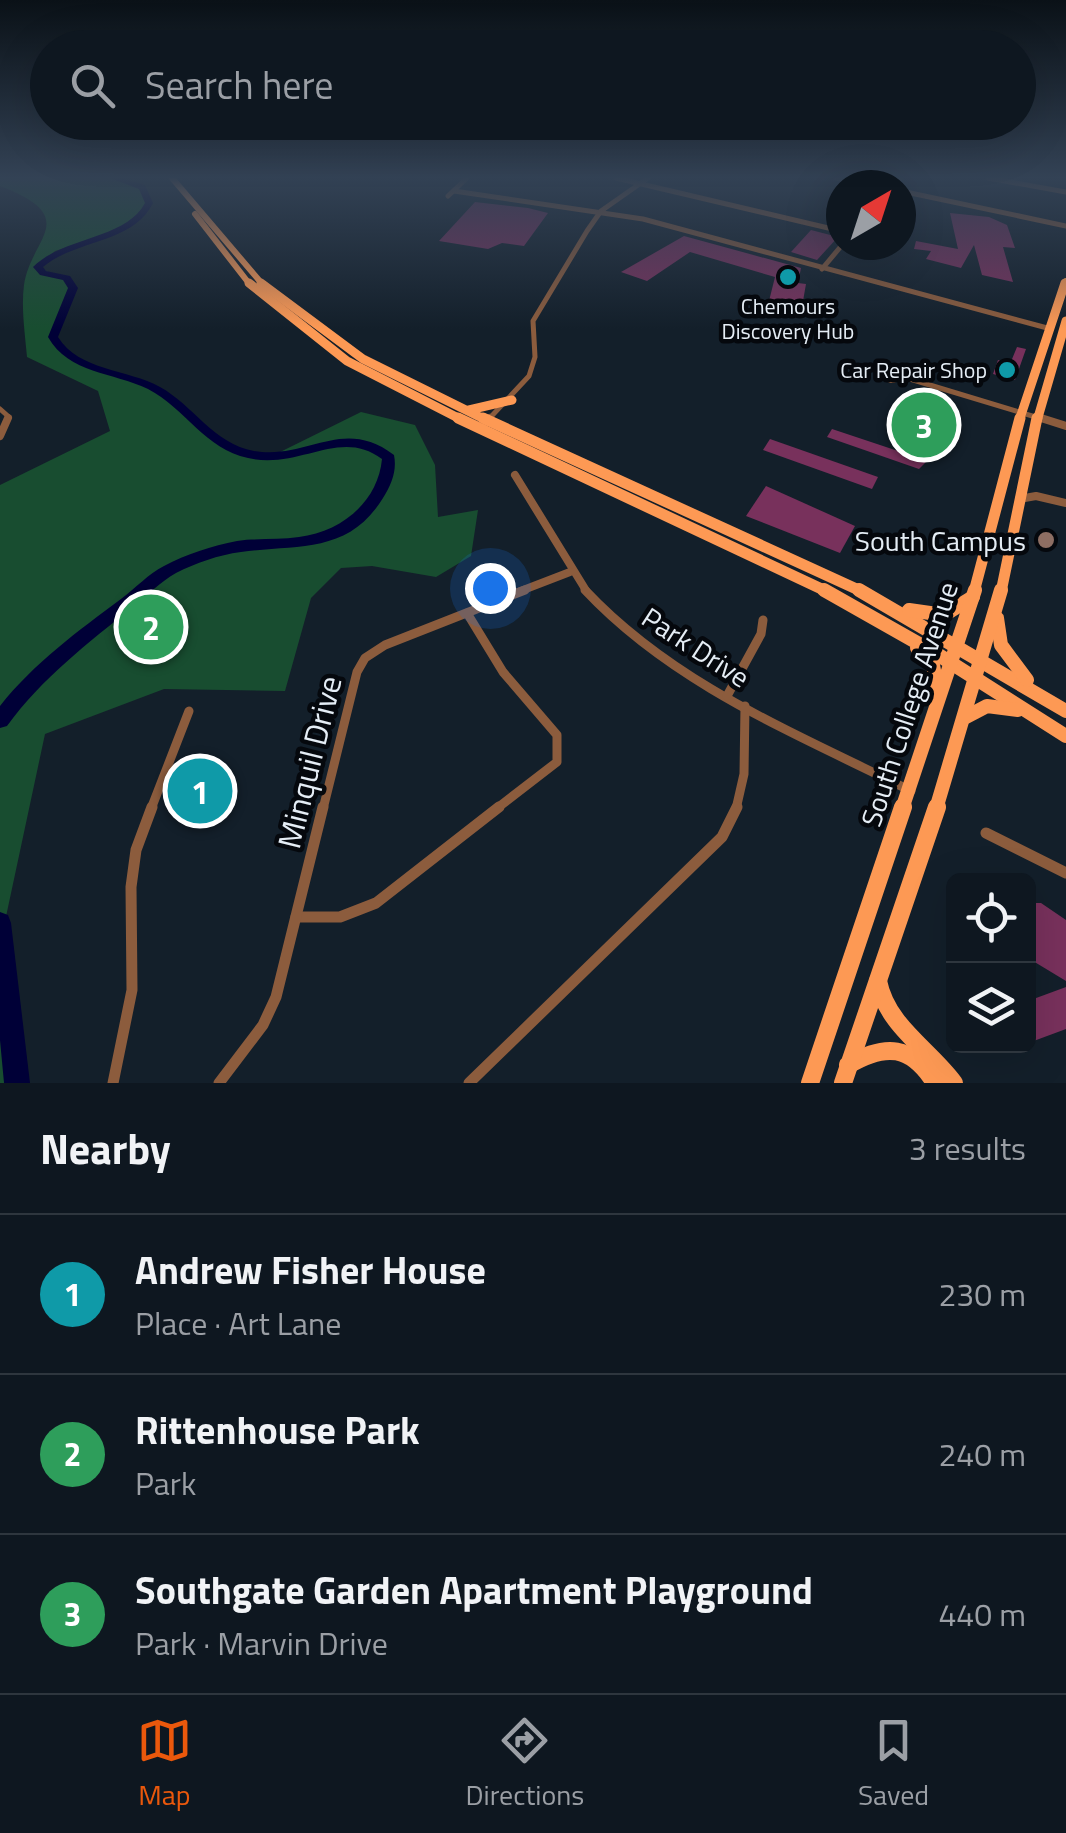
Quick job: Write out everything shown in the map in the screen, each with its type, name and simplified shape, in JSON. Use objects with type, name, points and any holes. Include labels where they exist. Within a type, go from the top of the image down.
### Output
[{"type":"main road","points":[[208,229],[236,271],[284,316],[374,376],[756,554],[894,628],[1066,736]]},
{"type":"main road","points":[[214,229],[258,281],[286,306],[364,359],[483,425],[528,440],[926,615],[953,613],[973,597]]},
{"type":"main road","name":"South College Avenue","points":[[846,1074],[878,974],[928,842],[977,680],[996,609],[1066,281]]},
{"type":"main road","name":"South College Avenue","points":[[810,1083],[958,645],[1022,412],[1050,329],[1060,319]]},
{"type":"main road","points":[[446,402],[480,410],[512,400]]},
{"type":"main road","points":[[512,400],[504,419],[528,440]]},
{"type":"main road","points":[[844,581],[1066,710]]},
{"type":"main road","points":[[996,609],[1006,657],[1024,678],[1066,710]]},
{"type":"main road","points":[[894,628],[932,665],[938,706]]},
{"type":"main road","points":[[966,717],[997,705],[1034,716]]},
{"type":"main road","points":[[878,974],[882,1003],[891,1017],[937,1057],[954,1083]]},
{"type":"main road","points":[[846,1074],[874,1049],[898,1048],[921,1062],[936,1083]]},
{"type":"street","points":[[483,425],[512,400],[533,368],[535,315],[590,229]]},
{"type":"street","points":[[671,229],[1050,329]]},
{"type":"street","points":[[822,269],[830,260]]},
{"type":"street","points":[[1016,320],[1060,319]]},
{"type":"street","points":[[1016,320],[1037,330],[1046,343]]},
{"type":"street","points":[[900,376],[1066,426]]},
{"type":"street","points":[[0,408],[9,417],[0,436]]},
{"type":"street","name":"Park Drive","points":[[515,475],[570,572],[639,640],[745,706],[911,790]]},
{"type":"street","points":[[1019,500],[1036,496],[1066,503]]},
{"type":"street","name":"Minquil Drive","points":[[220,1083],[270,1012],[360,664],[377,649],[570,572]]},
{"type":"street","points":[[296,916],[340,917],[376,903],[557,762],[558,735],[503,672],[466,614]]},
{"type":"street","points":[[728,696],[761,634],[762,620]]},
{"type":"street","points":[[469,1083],[722,837],[741,798],[745,706]]},
{"type":"street","points":[[113,1083],[132,990],[131,887],[136,850],[190,711]]},
{"type":"street","points":[[986,832],[1066,873]]},
{"type":"green space","points":[[122,229],[55,251],[38,267],[71,283],[70,304],[53,337],[69,356],[153,387],[216,440],[248,454],[270,457],[361,412],[415,425],[435,465],[438,517],[478,510],[471,556],[436,577],[372,566],[341,568],[311,598],[285,691],[164,689],[45,734],[4,926],[17,1083],[0,1083],[0,485],[110,431],[98,391],[27,357],[24,285],[46,230]]},
{"type":"building","points":[[451,229],[537,229],[524,246],[502,243],[488,249],[439,241]]},
{"type":"building","points":[[953,229],[1008,229],[1015,248],[1003,247],[1013,282],[982,275],[974,245],[961,268],[926,259],[931,251],[916,249],[916,241],[958,249]]},
{"type":"building","points":[[811,230],[826,234],[826,250],[817,260],[791,252]]},
{"type":"building","name":"Chemours Discovery Hub","points":[[684,236],[801,268],[798,283],[806,284],[800,318],[766,313],[775,277],[690,252],[647,281],[621,272]]},
{"type":"building","name":"Car Repair Shop","points":[[1017,347],[1026,349],[1015,380],[993,374],[998,360],[1010,364]]},
{"type":"building","points":[[832,429],[926,462],[919,469],[827,437]]},
{"type":"building","points":[[770,439],[878,477],[872,489],[763,450]]},
{"type":"building","points":[[766,486],[855,526],[840,553],[746,516]]},
{"type":"building","points":[[211,772],[228,772],[219,798],[208,798],[207,803],[175,802],[182,784],[207,785]]},
{"type":"building","points":[[1036,903],[1066,920],[1066,981],[1036,963]]},
{"type":"building","points":[[1066,987],[1066,1029],[1036,1040],[1036,998]]},
{"type":"waterway","points":[[0,720],[46,669],[166,572],[227,549],[305,542],[335,533],[363,514],[388,473],[389,458],[361,442],[348,441],[274,457],[232,449],[169,397],[140,382],[81,362],[59,347],[53,337],[73,288],[67,278],[43,273],[38,267],[65,249],[122,229]]},
{"type":"waterway","points":[[0,923],[17,1083]]},
{"type":"place","name":"Chemours Discovery Hub","points":[[788,277]]},
{"type":"place","name":"Car Repair Shop","points":[[1007,370]]},
{"type":"place","name":"Southgate Garden Apartment Playground","points":[[924,425]]},
{"type":"place","name":"South Campus","points":[[1046,540]]},
{"type":"place","name":"Rittenhouse Park","points":[[151,627]]},
{"type":"place","name":"Andrew Fisher House","points":[[200,791]]}]
